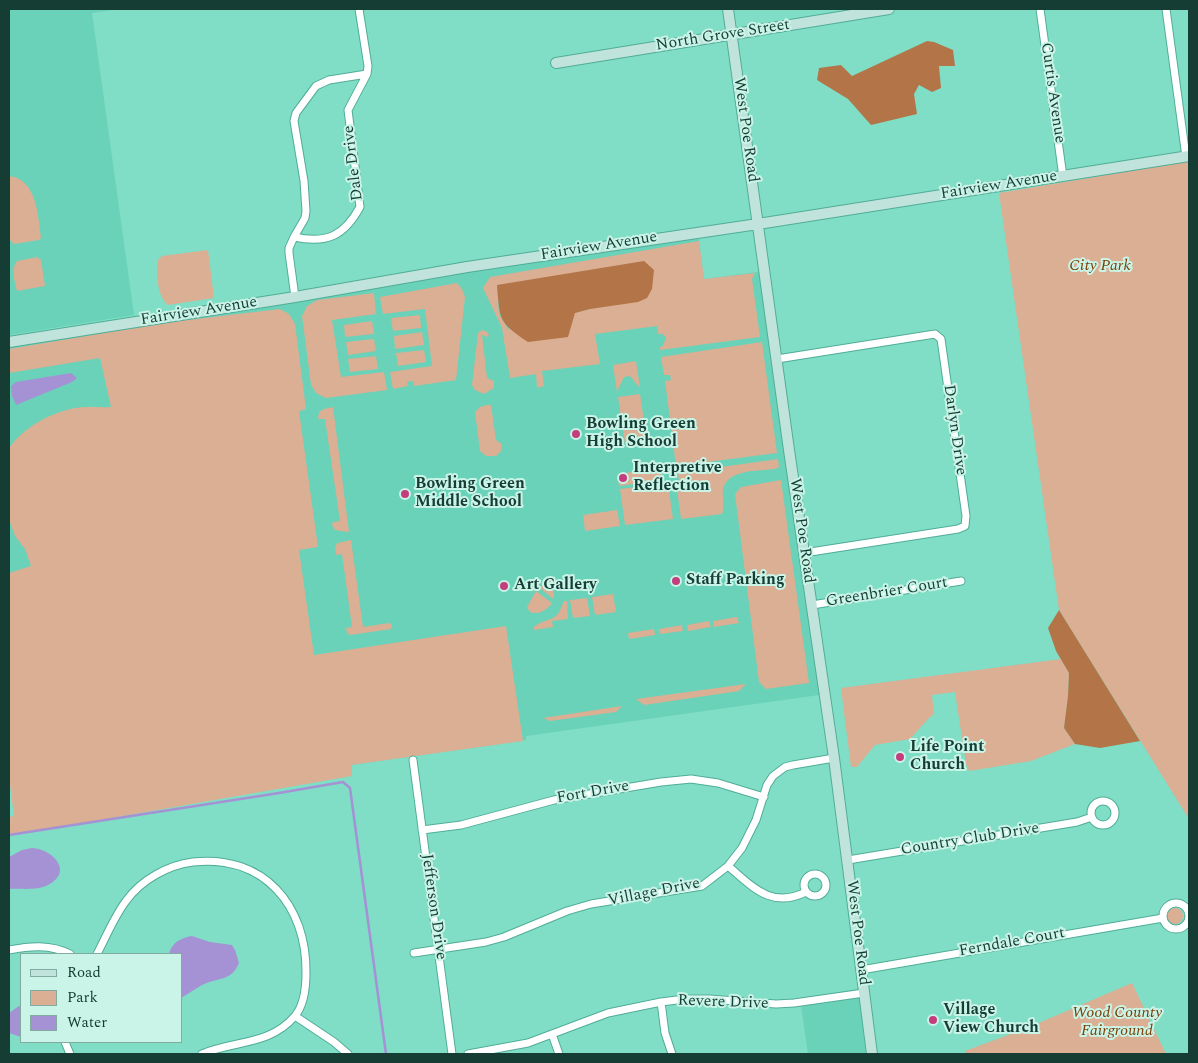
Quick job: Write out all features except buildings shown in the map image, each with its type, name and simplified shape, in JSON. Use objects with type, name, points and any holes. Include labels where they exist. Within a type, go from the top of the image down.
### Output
[{"type":"street","points":[[295,297],[289,253],[294,237],[305,218],[306,211],[304,181],[294,121],[296,113],[316,86],[322,82],[367,74],[359,9]]},
{"type":"street","name":"West Poe Road","points":[[728,9],[834,758],[872,1054]]},
{"type":"street","name":"North Grove Street","points":[[556,63],[889,9]]},
{"type":"street","name":"Curtis Avenue","points":[[1040,9],[1063,177]]},
{"type":"street","points":[[1166,9],[1188,156]]},
{"type":"street","name":"Dale Drive","points":[[294,237],[317,240],[336,235],[346,227],[360,207],[348,110],[367,74]]},
{"type":"street","name":"Fairview Avenue","points":[[9,342],[295,297],[476,266],[1063,177],[1188,156]]},
{"type":"street","name":"Darlyn Drive","points":[[777,359],[935,334],[941,339],[948,383],[966,516],[965,526],[958,530],[804,552]]},
{"type":"street","name":"Greenbrier Court","points":[[812,605],[961,581]]},
{"type":"street","name":"Village Drive","points":[[414,953],[486,942],[591,904],[693,888],[707,882],[728,866],[748,837],[767,785],[773,776],[785,768],[834,758]]},
{"type":"street","name":"Jefferson Drive","points":[[412,760],[452,1054]]},
{"type":"street","name":"Fort Drive","points":[[422,830],[461,825],[554,800],[661,782],[691,779],[718,783],[764,797]]},
{"type":"street","name":"Country Club Drive","points":[[848,860],[1068,824],[1092,818]]},
{"type":"street","points":[[98,953],[126,901],[143,884],[172,866],[199,862],[221,862],[242,866],[263,878],[277,890],[289,904],[300,926],[305,950],[306,984],[301,1004],[295,1016],[270,1036],[255,1041],[216,1048],[202,1054]]},
{"type":"street","points":[[728,866],[757,891],[766,896],[779,898],[799,896],[806,892]]},
{"type":"street","name":"Ferndale Court","points":[[861,970],[1163,918]]},
{"type":"street","points":[[9,950],[44,946],[67,953]]},
{"type":"street","name":"Revere Drive","points":[[468,1054],[511,1047],[608,1013],[660,1002],[709,999],[776,1004],[864,993]]},
{"type":"street","points":[[660,1002],[665,1032],[672,1054]]},
{"type":"street","points":[[295,1016],[334,1042],[348,1054]]},
{"type":"street","points":[[552,1034],[559,1054]]},
{"type":"shaded area","points":[[9,9],[119,9],[92,13],[134,315],[9,335]]},
{"type":"shaded area","points":[[927,41],[953,50],[955,66],[939,66],[941,88],[932,92],[919,85],[914,94],[917,114],[871,125],[848,99],[817,80],[819,68],[841,65],[852,76]]},
{"type":"shaded area","points":[[698,233],[704,279],[765,271],[824,688],[819,695],[526,736],[526,740],[351,765],[352,776],[9,777],[9,342]]},
{"type":"shaded area","points":[[644,261],[654,270],[652,289],[647,298],[638,302],[575,313],[568,337],[528,342],[511,330],[502,319],[497,285]]},
{"type":"shaded area","points":[[1059,610],[1140,741],[1100,748],[1075,744],[1064,728],[1069,673],[1056,651],[1048,628]]},
{"type":"shaded area","points":[[859,989],[866,1054],[808,1054],[800,998]]},
{"type":"green space","name":"City Park","points":[[1189,161],[1189,819],[1059,610],[999,193]]},
{"type":"green space","points":[[9,176],[18,179],[31,191],[39,219],[41,238],[39,240],[14,244],[9,239]]},
{"type":"green space","points":[[699,241],[704,279],[755,273],[752,279],[760,337],[660,350],[666,338],[663,334],[658,334],[657,326],[595,334],[600,364],[542,371],[544,386],[537,388],[536,374],[510,378],[502,328],[483,288],[490,277]],"holes":[[[497,286],[590,309],[508,329],[499,314]]]},
{"type":"green space","points":[[208,250],[214,298],[168,305],[159,290],[157,278],[158,260],[162,256]]},
{"type":"green space","points":[[37,257],[41,260],[45,286],[17,291],[14,276],[15,264],[17,261]]},
{"type":"green space","points":[[457,283],[465,297],[456,380],[414,386],[413,381],[407,382],[408,386],[393,389],[390,372],[432,366],[425,309],[383,314],[380,297]]},
{"type":"green space","points":[[374,293],[376,314],[332,320],[341,377],[384,372],[387,390],[326,398],[316,393],[311,385],[302,316],[307,306],[317,300]]},
{"type":"green space","points":[[280,309],[289,314],[295,324],[306,409],[299,411],[318,547],[299,550],[314,655],[506,626],[523,741],[351,765],[352,776],[9,836],[9,817],[14,816],[9,777],[9,573],[31,566],[25,549],[15,536],[9,520],[9,448],[30,427],[56,413],[80,407],[111,407],[100,358],[9,373],[9,349],[162,323]]},
{"type":"green space","points":[[420,315],[421,328],[393,331],[391,318]]},
{"type":"green space","points":[[372,321],[374,334],[345,337],[344,325]]},
{"type":"green space","points":[[482,330],[489,335],[487,337],[482,335],[487,378],[494,381],[494,388],[484,394],[475,390],[472,385],[478,333]]},
{"type":"green space","points":[[422,332],[424,345],[395,349],[394,336]]},
{"type":"green space","points":[[374,339],[376,351],[348,355],[346,342]]},
{"type":"green space","points":[[762,342],[777,453],[676,466],[665,381],[671,380],[670,375],[664,375],[661,357]]},
{"type":"green space","points":[[424,350],[426,362],[398,366],[396,353]]},
{"type":"green space","points":[[376,356],[378,369],[350,372],[348,359]]},
{"type":"green space","points":[[636,361],[640,388],[630,376],[624,377],[617,392],[613,365]]},
{"type":"green space","points":[[640,394],[647,441],[625,444],[618,397]]},
{"type":"green space","points":[[491,405],[496,440],[502,444],[501,451],[496,456],[486,456],[480,451],[475,412],[480,407]]},
{"type":"green space","points":[[333,407],[349,532],[335,530],[332,525],[333,522],[340,521],[325,419],[318,419],[319,412]]},
{"type":"green space","points":[[778,459],[779,467],[775,469],[744,472],[730,478],[725,483],[723,490],[722,514],[681,519],[676,482],[679,482],[678,473]]},
{"type":"green space","points":[[661,468],[663,480],[619,486],[618,474]]},
{"type":"green space","points":[[781,480],[809,683],[766,689],[759,682],[735,494],[741,487]]},
{"type":"green space","points":[[668,483],[673,519],[625,525],[620,489]]},
{"type":"green space","points":[[617,510],[620,526],[585,531],[583,515]]},
{"type":"green space","points":[[351,540],[363,627],[389,623],[392,625],[391,629],[350,635],[347,633],[346,628],[352,627],[342,554],[336,555],[335,548],[337,543]]},
{"type":"green space","points":[[547,577],[551,578],[553,599],[540,588]]},
{"type":"green space","points":[[536,591],[552,603],[548,608],[533,613],[527,607]]},
{"type":"green space","points":[[613,594],[616,612],[595,615],[592,597]]},
{"type":"green space","points":[[587,598],[590,616],[573,618],[570,600]]},
{"type":"green space","points":[[564,601],[567,601],[568,619],[552,621],[553,627],[534,630],[534,627],[539,623],[555,617]]},
{"type":"green space","points":[[737,617],[739,623],[714,627],[713,621]]},
{"type":"green space","points":[[709,621],[711,627],[688,631],[687,625]]},
{"type":"green space","points":[[682,625],[683,631],[660,634],[659,629]]},
{"type":"green space","points":[[654,629],[655,635],[629,639],[628,633]]},
{"type":"green space","points":[[1061,659],[1069,673],[1064,728],[1075,744],[1031,761],[969,771],[966,764],[955,692],[932,695],[934,714],[910,739],[875,745],[857,767],[851,767],[841,688]]},
{"type":"green space","points":[[746,684],[739,691],[644,705],[636,699]]},
{"type":"green space","points":[[622,706],[616,712],[550,721],[543,718]]},
{"type":"green space","points":[[1175,908],[1181,910],[1183,916],[1181,922],[1175,924],[1169,922],[1167,916],[1169,910]]},
{"type":"green space","name":"Wood County Fairground","points":[[1132,983],[1166,1054],[965,1054],[965,1051],[1027,1028]]},
{"type":"water","points":[[71,373],[77,378],[72,382],[16,405],[12,396],[11,386],[16,382]]},
{"type":"water","points":[[32,848],[47,852],[58,862],[60,868],[56,880],[48,885],[34,889],[9,889],[9,857],[22,850]]},
{"type":"water","points":[[192,936],[210,942],[232,945],[239,963],[236,969],[228,976],[202,985],[182,997],[182,953],[169,953],[172,946],[184,938]]},
{"type":"water","points":[[20,1006],[20,1037],[9,1033],[9,1013]]},
{"type":"waterway","points":[[9,835],[343,782],[350,788],[386,1054]]},
{"type":"place","name":"Bowling Green High School","points":[[576,434]]},
{"type":"place","name":"Interpretive Reflection","points":[[623,478]]},
{"type":"place","name":"Bowling Green Middle School","points":[[405,494]]},
{"type":"place","name":"Staff Parking","points":[[676,581]]},
{"type":"place","name":"Art Gallery","points":[[504,586]]},
{"type":"place","name":"Life Point Church","points":[[900,757]]},
{"type":"place","name":"Village View Church","points":[[933,1020]]}]
